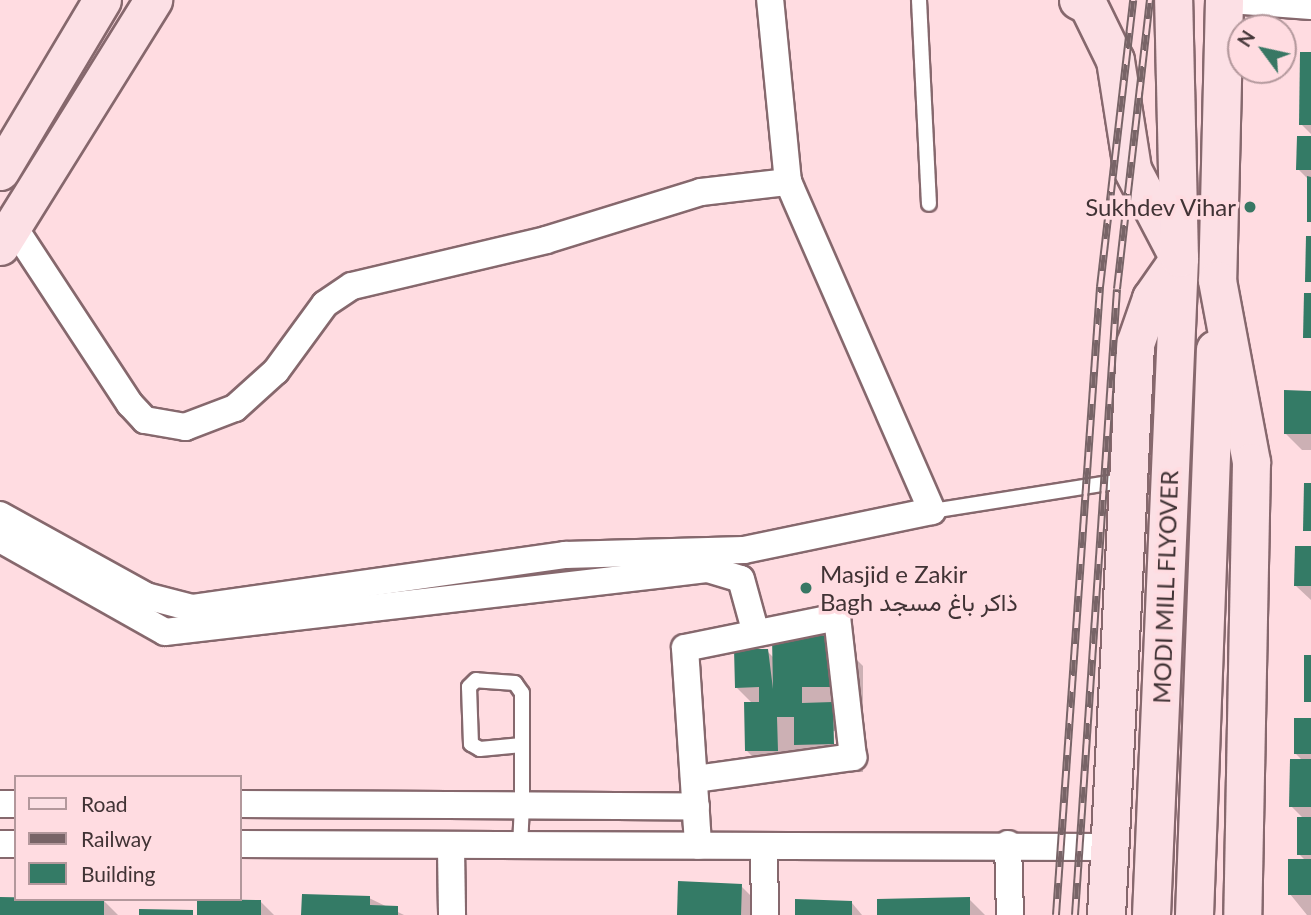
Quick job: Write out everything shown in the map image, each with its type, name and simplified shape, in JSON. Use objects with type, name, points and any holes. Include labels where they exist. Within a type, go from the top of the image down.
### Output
[{"type":"main road","points":[[0,171],[102,0]]},
{"type":"main road","points":[[6,236],[153,0]]},
{"type":"main road","points":[[1077,0],[1088,5],[1115,61],[1132,169],[1179,258],[1151,298],[1135,344],[1106,915]]},
{"type":"main road","points":[[1163,0],[1204,0]]},
{"type":"main road","name":"MODI MILL FLYOVER","points":[[1151,915],[1179,258],[1173,0]]},
{"type":"main road","points":[[1224,0],[1217,279],[1251,462],[1242,915]]},
{"type":"main road","name":"MODI MILL FLYOVER","points":[[1194,915],[1217,279]]},
{"type":"street","points":[[0,515],[146,596],[192,608],[565,555],[744,550],[932,511],[788,182],[770,0]]},
{"type":"street","points":[[1230,0],[1311,6]]},
{"type":"street","points":[[6,236],[130,404],[145,420],[185,427],[235,408],[276,371],[325,304],[352,286],[546,240],[701,192],[788,182]]},
{"type":"street","points":[[0,539],[165,632],[708,569],[741,579],[755,630]]},
{"type":"street","points":[[695,779],[853,757],[837,617],[755,630],[685,648],[698,846]]},
{"type":"street","points":[[242,804],[696,806]]},
{"type":"street","points":[[242,844],[451,849],[1008,844],[1110,847]]},
{"type":"street","points":[[1008,844],[1010,915]]},
{"type":"street","points":[[764,846],[765,915]]},
{"type":"street","points":[[451,849],[452,915]]},
{"type":"lane","points":[[919,0],[929,204]]},
{"type":"lane","points":[[932,511],[1128,480]]},
{"type":"lane","points":[[520,848],[522,806],[522,745],[522,693],[515,683],[476,680],[470,687],[471,744],[480,749],[522,745]]},
{"type":"building","points":[[1300,52],[1311,52],[1311,125],[1299,125]]},
{"type":"building","points":[[1297,136],[1311,136],[1311,170],[1296,170]]},
{"type":"building","points":[[1307,176],[1311,177],[1311,222],[1307,222]]},
{"type":"building","points":[[1306,236],[1311,236],[1311,282],[1305,282]]},
{"type":"building","points":[[1304,293],[1311,293],[1311,338],[1303,338]]},
{"type":"building","points":[[1284,390],[1311,391],[1311,434],[1284,434]]},
{"type":"building","points":[[1304,483],[1311,483],[1311,531],[1303,531]]},
{"type":"building","points":[[1295,546],[1311,546],[1311,586],[1294,586]]},
{"type":"building","points":[[834,635],[835,687],[802,687],[802,703],[833,702],[834,744],[794,745],[794,717],[777,717],[778,751],[745,751],[744,702],[759,702],[759,687],[735,688],[734,649],[768,649],[773,689],[772,637]]},
{"type":"building","points":[[1304,655],[1311,655],[1311,702],[1304,702]]},
{"type":"building","points":[[1294,718],[1311,718],[1311,754],[1294,754]]},
{"type":"building","points":[[1290,759],[1311,759],[1311,807],[1289,807]]},
{"type":"building","points":[[1297,817],[1311,817],[1311,855],[1297,855]]},
{"type":"building","points":[[1288,859],[1311,859],[1311,895],[1288,895]]},
{"type":"building","points":[[678,881],[742,884],[741,915],[677,915]]},
{"type":"building","points":[[302,894],[370,896],[370,905],[398,906],[398,915],[301,915]]},
{"type":"building","points":[[0,897],[14,897],[14,901],[104,901],[104,915],[0,915]]},
{"type":"building","points":[[970,897],[970,915],[877,915],[877,899]]},
{"type":"building","points":[[795,899],[852,901],[852,915],[795,915]]},
{"type":"building","points":[[261,900],[261,915],[197,915],[197,901]]},
{"type":"building","points":[[139,909],[193,910],[193,915],[139,915]]},
{"type":"railway","points":[[1056,915],[1100,287],[1133,0]]},
{"type":"railway","points":[[1075,915],[1117,289],[1150,0]]},
{"type":"place","name":"Sukhdev Vihar","points":[[1250,207]]},
{"type":"place","name":"Masjid e Zakir Bagh ذاکر باغ مسجد","points":[[806,588]]}]
